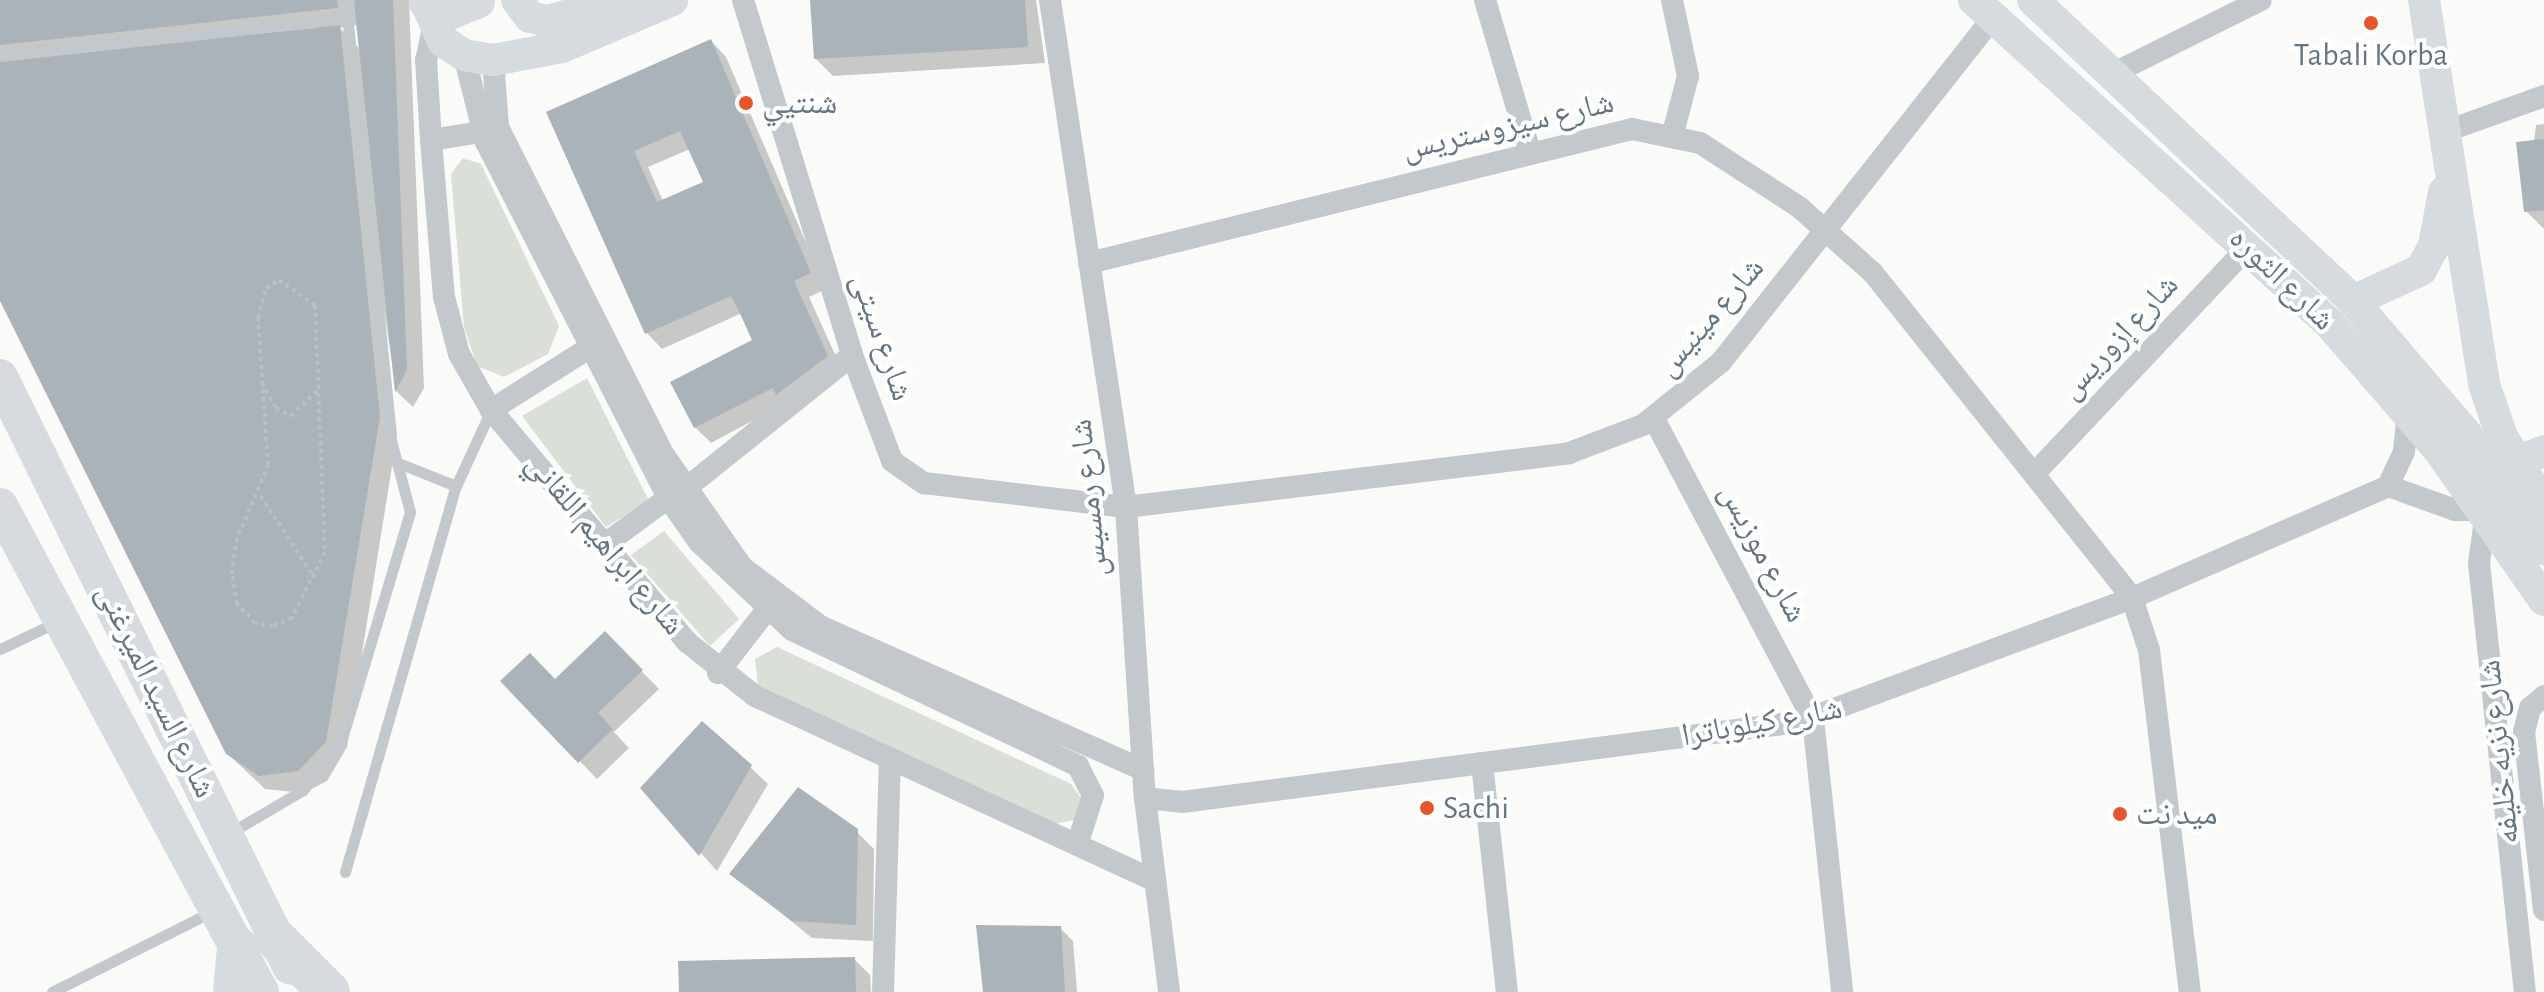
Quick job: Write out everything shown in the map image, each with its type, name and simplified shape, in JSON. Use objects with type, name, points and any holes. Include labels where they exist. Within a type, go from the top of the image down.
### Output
[{"type":"highway","points":[[234,992],[257,943]]},
{"type":"highway","name":"شارع السيد الميرغنى","points":[[257,943],[329,992]]},
{"type":"main road","points":[[517,0],[541,21],[644,2]]},
{"type":"main road","name":"شارع الثوره","points":[[2033,0],[2353,301],[2485,458]]},
{"type":"main road","points":[[2424,0],[2448,172],[2488,402],[2530,456],[2544,505]]},
{"type":"main road","points":[[428,10],[452,13],[479,1],[479,57]]},
{"type":"main road","points":[[428,10],[479,57],[562,47],[644,2]]},
{"type":"main road","name":"شارع الثوره","points":[[1984,9],[2249,246],[2408,411],[2485,512],[2544,600]]},
{"type":"main road","points":[[2353,301],[2367,290],[2404,283],[2425,265],[2448,172]]},
{"type":"main road","points":[[2469,293],[2460,320],[2469,404],[2485,458],[2544,549]]},
{"type":"main road","name":"شارع السيد الميرغنى","points":[[0,377],[253,892],[257,943]]},
{"type":"main road","name":"شارع السيد الميرغنى","points":[[0,506],[59,622],[217,909],[257,943]]},
{"type":"main road","points":[[217,909],[253,892]]},
{"type":"main road","points":[[257,943],[261,992]]},
{"type":"main road","points":[[257,943],[303,992]]},
{"type":"street","name":"شارع سيتى","points":[[743,0],[852,355],[888,454],[909,477],[1126,507]]},
{"type":"street","name":"شارع رمسيس","points":[[1050,0],[1126,507],[1145,798],[1169,992]]},
{"type":"street","points":[[1485,0],[1530,152]]},
{"type":"street","points":[[1672,0],[1688,76],[1673,133]]},
{"type":"street","points":[[2112,74],[2261,0]]},
{"type":"street","name":"شارع مينيس","points":[[1126,507],[1569,453],[1654,419],[1713,372],[1826,227],[1984,9]]},
{"type":"street","name":"شارع ابراهيم اللقاني","points":[[428,10],[426,60],[446,308],[459,354],[491,410],[718,673],[890,760],[1155,881]]},
{"type":"street","points":[[479,57],[481,132],[589,348],[720,567],[765,612],[1078,766],[1093,795],[1077,845]]},
{"type":"street","points":[[479,57],[498,127],[677,494],[742,567],[803,616],[1143,770]]},
{"type":"street","points":[[2444,132],[2544,96]]},
{"type":"street","name":"شارع سيزوستريس","points":[[1089,263],[1619,130],[1673,133],[1712,150],[1826,227],[1873,273],[2036,472],[2132,598],[2149,650],[2190,992]]},
{"type":"street","points":[[431,140],[481,132]]},
{"type":"street","name":"شارع إزوريس","points":[[2036,472],[2249,246]]},
{"type":"street","points":[[491,410],[589,348]]},
{"type":"street","points":[[605,544],[677,494],[852,355]]},
{"type":"street","points":[[2408,411],[2404,452],[2388,486],[2455,510],[2485,512]]},
{"type":"street","name":"شارع موزيس","points":[[1654,419],[1813,719]]},
{"type":"street","name":"شارع كيلوباترا","points":[[1145,798],[1182,802],[1813,719],[2132,598],[2388,486]]},
{"type":"street","name":"شارع نزيه خليفه","points":[[2485,512],[2479,563],[2525,992]]},
{"type":"street","points":[[718,673],[765,612]]},
{"type":"street","name":"شارع نزيه خليفه","points":[[2544,696],[2530,708],[2524,732],[2544,910]]},
{"type":"street","points":[[1813,719],[1842,992]]},
{"type":"street","points":[[883,992],[890,760]]},
{"type":"street","points":[[1482,763],[1507,992]]},
{"type":"lane","points":[[227,835],[303,790],[346,732],[410,512],[396,462],[345,0]]},
{"type":"lane","points":[[0,54],[347,15]]},
{"type":"lane","points":[[345,872],[456,486],[491,410]]},
{"type":"lane","points":[[396,462],[456,486]]},
{"type":"lane","points":[[0,649],[59,622]]},
{"type":"lane","points":[[52,992],[217,909]]},
{"type":"path","points":[[279,280],[315,305],[319,387],[325,552],[292,618],[273,626],[255,623],[237,604],[236,542],[261,496],[268,465],[258,318],[266,288],[279,280]]},
{"type":"path","points":[[261,381],[276,408],[291,416],[319,387]]},
{"type":"path","points":[[261,496],[313,576]]},
{"type":"shaded area","points":[[463,158],[481,164],[559,326],[548,354],[504,377],[477,366],[464,327],[451,174]]},
{"type":"shaded area","points":[[587,378],[649,501],[606,527],[522,416]]},
{"type":"shaded area","points":[[664,531],[739,619],[710,646],[631,555]]},
{"type":"shaded area","points":[[777,647],[1071,784],[1083,801],[1075,820],[1054,824],[758,685],[755,659]]},
{"type":"building","points":[[0,0],[337,0],[338,8],[0,45]]},
{"type":"building","points":[[354,0],[393,0],[407,370],[395,392]]},
{"type":"building","points":[[810,0],[1025,0],[1028,47],[814,59]]},
{"type":"building","points":[[340,25],[380,417],[326,742],[298,771],[259,776],[226,754],[0,301],[0,62]]},
{"type":"building","points":[[711,39],[811,273],[794,281],[828,356],[776,395],[773,388],[694,428],[670,382],[752,340],[737,307],[731,296],[645,334],[546,112]],"holes":[[[680,131],[703,182],[657,202],[634,151]]]},
{"type":"building","points":[[2544,139],[2544,210],[2524,212],[2516,142]]},
{"type":"building","points":[[605,631],[643,670],[598,713],[613,729],[578,763],[500,681],[530,653],[555,679]]},
{"type":"building","points":[[702,721],[752,765],[699,856],[640,788]]},
{"type":"building","points":[[798,787],[858,829],[856,925],[792,921],[729,874]]},
{"type":"building","points":[[976,925],[1061,926],[1065,992],[983,992]]},
{"type":"building","points":[[855,957],[856,992],[679,992],[678,961]]},
{"type":"place","name":"Tabali Korba","points":[[2371,23]]},
{"type":"place","name":"شنتيي","points":[[746,103]]},
{"type":"place","name":"Sachi","points":[[1427,808]]},
{"type":"place","name":"ميد نت","points":[[2120,814]]}]
